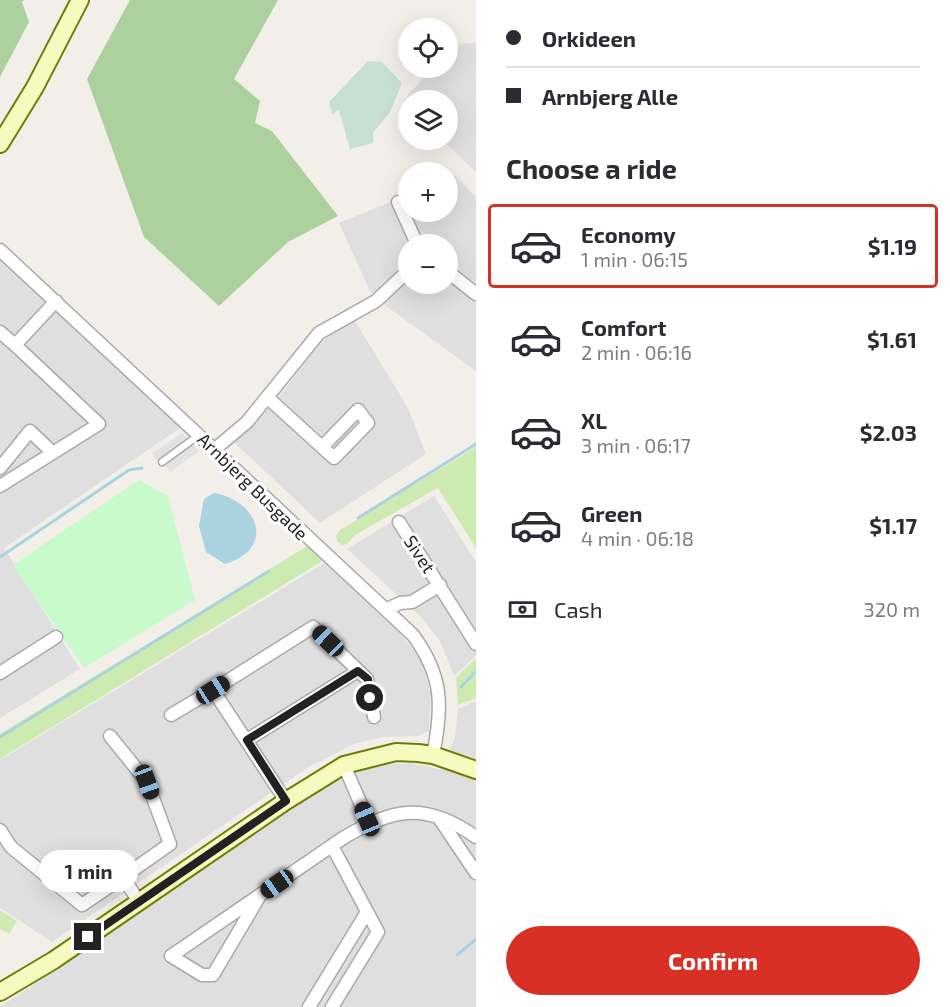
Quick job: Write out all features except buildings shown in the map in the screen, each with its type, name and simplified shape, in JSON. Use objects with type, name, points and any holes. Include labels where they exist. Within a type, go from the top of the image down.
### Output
[{"type":"street","points":[[0,144],[36,87],[80,0]]},
{"type":"street","name":"Arnbjerg Busgade","points":[[0,250],[215,449],[309,541],[336,561],[413,635],[428,655],[438,686],[440,718],[433,754]]},
{"type":"street","points":[[458,280],[476,294]]},
{"type":"street","points":[[215,449],[247,422],[319,333],[376,302],[398,281]]},
{"type":"street","points":[[15,345],[56,301]]},
{"type":"street","points":[[0,332],[99,424],[0,486]]},
{"type":"street","points":[[268,398],[322,447]]},
{"type":"street","points":[[0,468],[30,431],[53,453]]},
{"type":"street","name":"Sivet","points":[[399,522],[476,644]]},
{"type":"street","name":"Sivet","points":[[387,609],[400,603],[412,603],[440,585]]},
{"type":"street","points":[[171,715],[313,627],[368,679],[374,717]]},
{"type":"street","points":[[0,673],[56,637]]},
{"type":"street","points":[[247,740],[358,671]]},
{"type":"street","points":[[213,690],[286,801]]},
{"type":"street","points":[[0,830],[11,847],[82,905],[170,844],[147,782],[110,736]]},
{"type":"street","points":[[0,992],[54,960],[286,801],[344,765],[396,752],[433,754],[476,770]]},
{"type":"street","points":[[344,765],[369,824]]},
{"type":"street","points":[[259,897],[213,975],[202,975],[171,956],[332,846],[369,824],[402,812],[418,811],[439,817],[476,837]]},
{"type":"street","points":[[439,817],[476,873]]},
{"type":"street","points":[[332,846],[376,927],[376,937],[332,1007]]},
{"type":"street","points":[[123,877],[139,902]]},
{"type":"street","points":[[309,1007],[367,912]]},
{"type":"lane","points":[[162,462],[199,434]]},
{"type":"shaded area","points":[[476,43],[476,172],[453,150],[458,150],[458,90],[413,90],[423,78],[458,78],[458,44]]},
{"type":"shaded area","points":[[458,178],[476,197],[476,371],[386,306],[370,291],[339,223],[398,199],[398,222],[458,222]]},
{"type":"shaded area","points":[[0,259],[180,428],[4,548],[80,669],[0,718]]},
{"type":"shaded area","points":[[355,321],[408,408],[426,454],[320,523],[234,442],[281,394],[320,344],[332,333]]},
{"type":"shaded area","points":[[182,433],[199,451],[170,472],[166,465],[162,467],[152,453]]},
{"type":"shaded area","points":[[434,496],[476,562],[476,656],[454,676],[440,641],[420,616],[347,549]]},
{"type":"shaded area","points":[[326,562],[402,635],[422,662],[431,695],[429,731],[418,736],[383,737],[354,744],[307,768],[52,942],[0,908],[0,760]]},
{"type":"shaded area","points":[[476,701],[476,1007],[0,1007],[330,783],[377,764],[411,763],[443,770],[455,737],[458,709]]},
{"type":"green space","points":[[0,0],[24,0],[22,2],[29,22],[0,77]]},
{"type":"green space","points":[[130,0],[278,0],[234,79],[260,101],[255,123],[272,131],[338,216],[288,242],[219,306],[144,237],[87,79]]},
{"type":"green space","points":[[368,61],[382,62],[402,83],[390,112],[373,133],[373,143],[350,149],[339,110],[332,114],[329,102]]},
{"type":"green space","points":[[476,447],[476,548],[438,488],[355,535],[347,544],[342,545],[337,541],[336,536],[340,530]]},
{"type":"green space","points":[[139,480],[168,496],[195,600],[84,668],[13,565]]},
{"type":"green space","points":[[309,545],[324,560],[0,759],[0,734]]},
{"type":"green space","points":[[476,658],[476,698],[458,705],[456,678]]},
{"type":"green space","points":[[0,910],[17,921],[9,934],[0,929]]},
{"type":"water","points":[[214,493],[242,505],[251,515],[255,526],[256,537],[251,548],[241,557],[225,564],[206,552],[199,526],[204,499]]},
{"type":"waterway","points":[[358,518],[476,444]]},
{"type":"waterway","points":[[0,557],[129,470],[142,468]]},
{"type":"waterway","points":[[0,737],[269,571]]},
{"type":"waterway","points":[[461,687],[476,671]]},
{"type":"waterway","points":[[457,955],[476,939]]},
{"type":"route","points":[[88,937],[286,801],[247,740],[358,671],[368,679],[370,698]]}]
